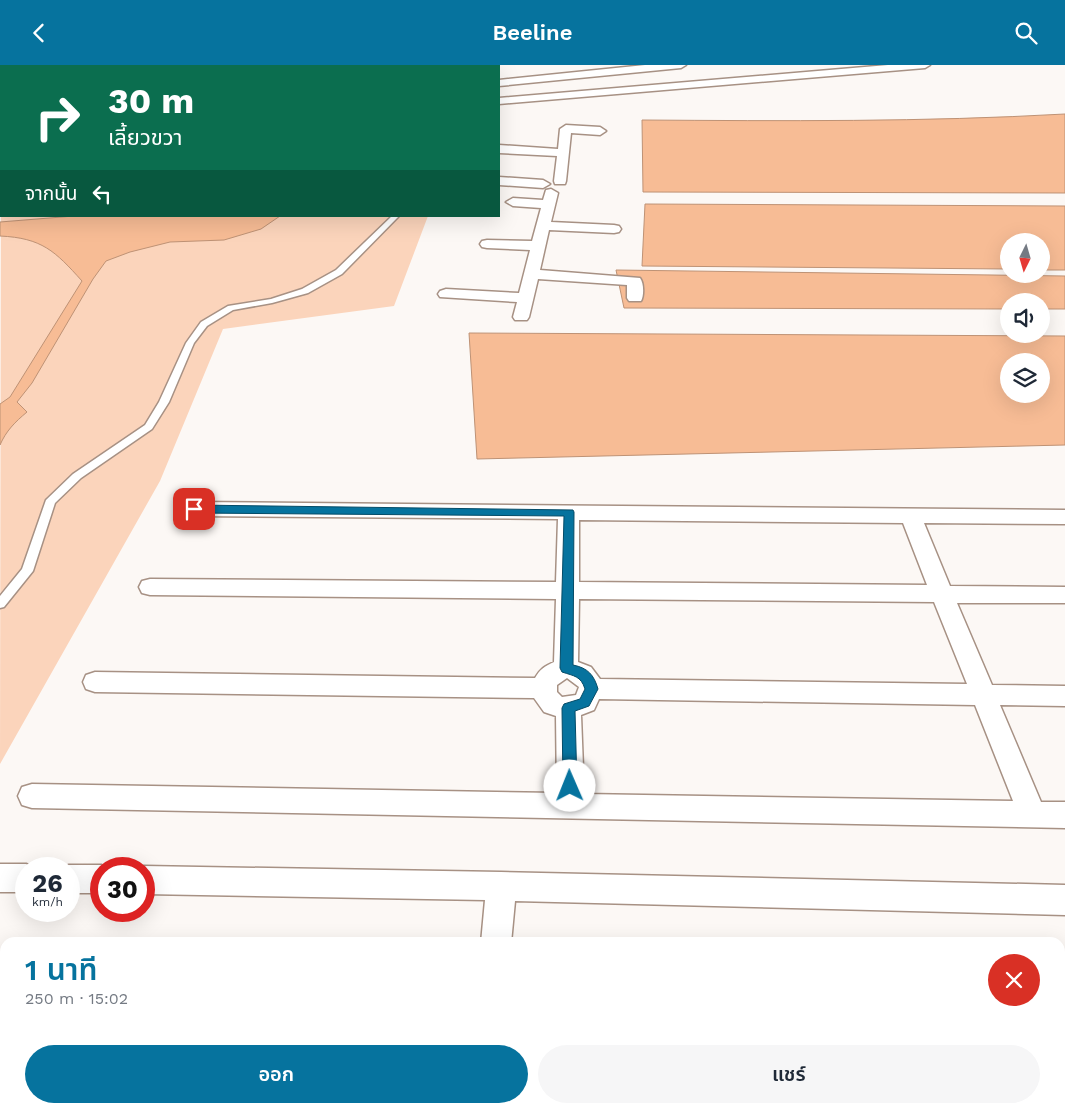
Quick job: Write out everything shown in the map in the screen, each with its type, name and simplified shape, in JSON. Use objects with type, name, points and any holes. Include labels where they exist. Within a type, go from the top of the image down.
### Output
[{"type":"street","points":[[500,83],[681,65]]},
{"type":"street","points":[[810,65],[822,73]]},
{"type":"street","points":[[500,101],[925,65]]},
{"type":"street","points":[[507,71],[566,75]]},
{"type":"street","points":[[544,78],[557,96]]},
{"type":"street","points":[[521,317],[543,225],[547,194],[560,181],[566,129],[600,131]]},
{"type":"street","points":[[500,149],[563,153]]},
{"type":"street","points":[[500,181],[547,194]]},
{"type":"street","points":[[513,202],[570,189],[568,183],[560,181]]},
{"type":"street","points":[[543,225],[614,229]]},
{"type":"street","points":[[487,244],[538,246]]},
{"type":"street","points":[[531,274],[635,281],[635,298]]},
{"type":"street","points":[[446,294],[525,298]]},
{"type":"street","points":[[194,509],[1065,517]]},
{"type":"street","points":[[566,668],[569,512]]},
{"type":"street","points":[[910,515],[1032,814]]},
{"type":"street","points":[[150,587],[1065,595]]},
{"type":"street","points":[[566,668],[579,671],[588,679],[592,689],[585,703],[568,708],[556,705],[546,698],[543,688],[546,678],[555,671],[566,668]]},
{"type":"street","points":[[95,682],[543,688]]},
{"type":"street","points":[[592,689],[1065,695]]},
{"type":"street","points":[[568,708],[571,805]]},
{"type":"street","points":[[32,796],[1065,815]]},
{"type":"street","points":[[0,878],[15,878]]},
{"type":"street","points":[[155,880],[501,886],[1065,900]]},
{"type":"street","points":[[497,937],[501,886]]},
{"type":"lane","points":[[0,604],[27,571],[50,502],[77,476],[149,427],[164,403],[190,343],[204,324],[231,308],[272,301],[305,291],[339,272],[395,217]]},
{"type":"shaded area","points":[[1065,114],[1065,193],[643,192],[642,120],[906,120]]},
{"type":"shaded area","points":[[645,204],[1065,206],[1065,270],[1050,270],[1050,233],[1000,233],[1000,269],[642,266]]},
{"type":"shaded area","points":[[1,217],[428,217],[394,306],[223,329],[160,481],[0,764]]},
{"type":"shaded area","points":[[62,217],[279,217],[261,229],[224,240],[170,242],[130,252],[106,261],[93,279],[32,383],[17,402],[27,412],[11,427],[0,445],[0,404],[10,397],[82,281],[47,248],[27,240],[0,236],[0,222]]},
{"type":"shaded area","points":[[616,270],[1000,275],[1000,283],[1050,283],[1050,276],[1065,276],[1065,309],[1050,309],[1050,293],[1000,293],[1000,309],[624,308]]},
{"type":"shaded area","points":[[469,333],[1000,336],[1000,343],[1050,343],[1050,336],[1065,336],[1065,445],[477,459]]},
{"type":"route","points":[[194,509],[569,512],[566,668],[579,671],[588,679],[592,689],[585,703],[568,708],[570,786]]}]
